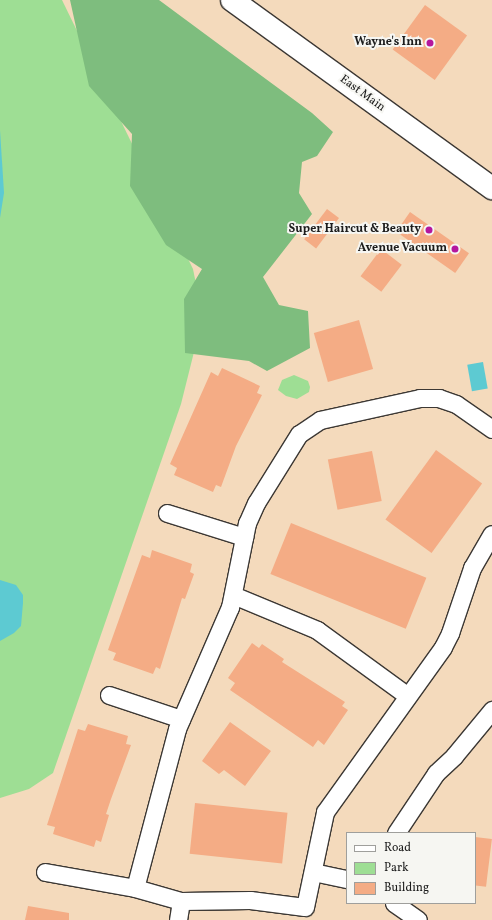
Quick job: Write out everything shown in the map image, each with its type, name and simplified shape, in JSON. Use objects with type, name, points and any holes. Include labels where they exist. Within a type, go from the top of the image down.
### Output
[{"type":"main road","name":"East Main","points":[[232,0],[492,188]]},
{"type":"street","points":[[135,888],[181,719],[226,619],[233,595],[244,537],[256,503],[293,442],[304,428],[320,420],[420,398],[439,398],[456,404],[492,429]]},
{"type":"street","points":[[167,513],[244,537]]},
{"type":"street","points":[[45,872],[135,888],[180,901],[250,900],[305,907],[325,812],[408,696],[450,633],[472,568],[492,534]]},
{"type":"street","points":[[233,595],[317,630],[408,696]]},
{"type":"street","points":[[109,694],[181,719]]},
{"type":"street","points":[[397,832],[436,773],[467,741],[492,710]]},
{"type":"street","points":[[313,872],[346,880]]},
{"type":"street","points":[[178,920],[180,901]]},
{"type":"street","points":[[395,904],[418,920]]},
{"type":"green space","points":[[0,0],[62,0],[193,269],[199,299],[201,324],[181,404],[53,773],[29,789],[0,798]]},
{"type":"green space","points":[[70,0],[159,0],[312,113],[333,132],[317,156],[302,162],[299,193],[312,214],[263,277],[279,305],[308,311],[310,348],[267,371],[249,361],[185,353],[184,299],[202,269],[166,245],[130,186],[132,134],[89,86]]},
{"type":"green space","points":[[294,375],[308,381],[310,387],[309,392],[297,399],[286,396],[278,390],[282,380]]},
{"type":"water","points":[[0,130],[4,193],[0,218]]},
{"type":"water","points":[[483,362],[488,389],[472,391],[467,365]]},
{"type":"water","points":[[0,580],[16,585],[23,595],[23,603],[21,626],[14,633],[0,641]]},
{"type":"building","name":"Wayne's Inn","points":[[425,5],[467,36],[435,80],[393,49]]},
{"type":"building","points":[[327,209],[339,218],[316,248],[304,239]]},
{"type":"building","points":[[410,212],[469,253],[455,273],[396,232]]},
{"type":"building","points":[[381,249],[402,265],[381,292],[361,276]]},
{"type":"building","points":[[359,320],[373,369],[328,382],[314,333]]},
{"type":"building","points":[[222,368],[260,386],[257,393],[262,395],[236,446],[221,487],[216,485],[213,492],[174,475],[177,468],[170,464],[211,372],[218,376]]},
{"type":"building","points":[[436,450],[482,484],[432,553],[385,520]]},
{"type":"building","points":[[372,451],[382,501],[338,510],[328,460]]},
{"type":"building","points":[[291,523],[426,578],[406,629],[270,574]]},
{"type":"building","points":[[152,550],[192,564],[190,572],[194,574],[185,599],[182,598],[160,669],[156,667],[153,674],[113,660],[116,653],[108,650],[142,555],[150,558]]},
{"type":"building","points":[[252,643],[259,648],[262,644],[284,659],[282,662],[345,702],[342,706],[348,710],[324,745],[318,740],[313,747],[230,690],[235,683],[228,678]]},
{"type":"building","points":[[230,722],[271,751],[245,786],[224,770],[219,774],[202,761]]},
{"type":"building","points":[[88,724],[128,736],[126,744],[131,745],[106,814],[109,815],[101,842],[96,840],[94,847],[53,834],[55,827],[47,825],[78,729],[85,731]]},
{"type":"building","points":[[195,803],[287,813],[282,863],[190,854]]},
{"type":"building","points":[[476,837],[492,839],[486,887],[476,885]]},
{"type":"building","points":[[28,906],[69,913],[69,920],[25,920]]},
{"type":"place","name":"Wayne's Inn","points":[[430,43]]},
{"type":"place","name":"Super Haircut & Beauty","points":[[429,230]]},
{"type":"place","name":"Avenue Vacuum","points":[[455,249]]}]
